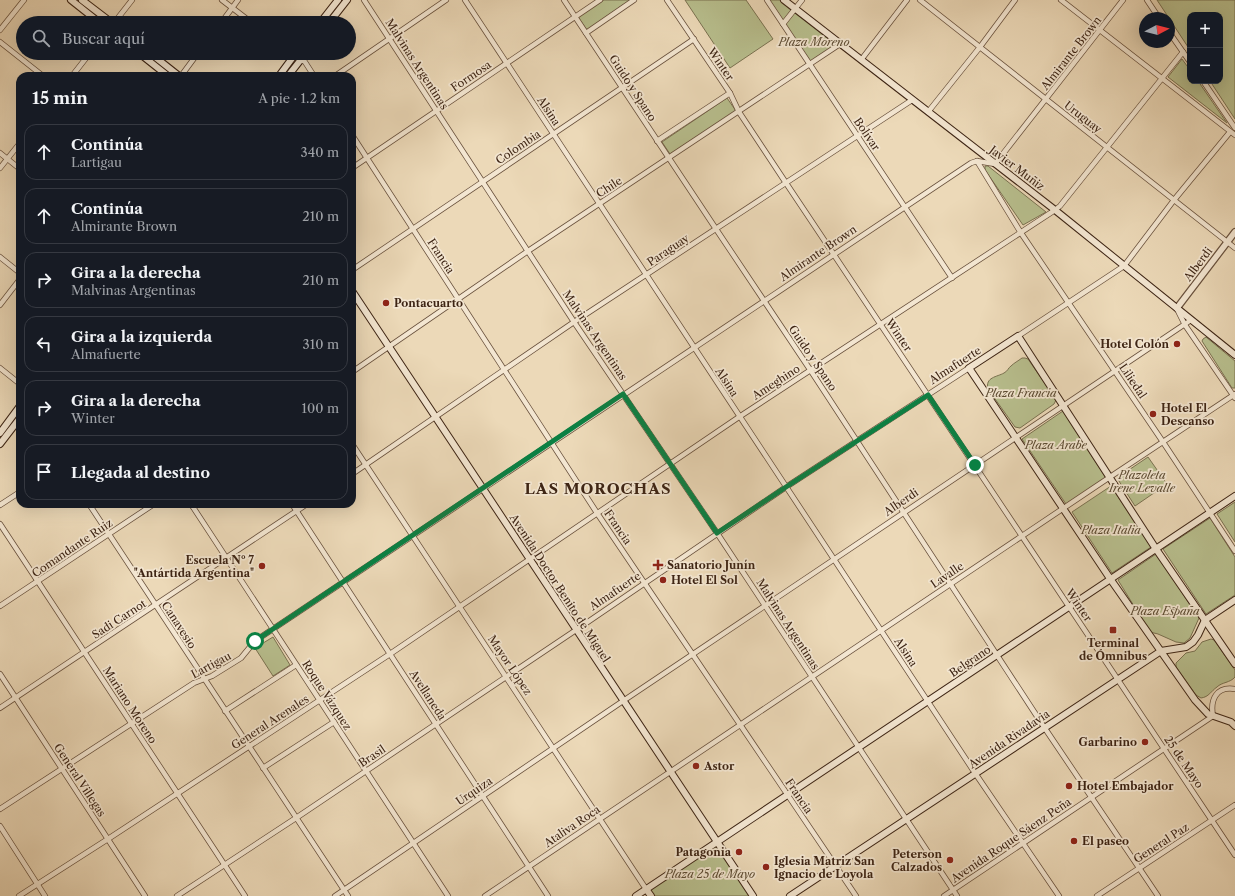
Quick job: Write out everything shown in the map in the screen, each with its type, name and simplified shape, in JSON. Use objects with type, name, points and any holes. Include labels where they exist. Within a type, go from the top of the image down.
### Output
[{"type":"main road","points":[[71,0],[91,16]]},
{"type":"main road","points":[[82,0],[104,16]]},
{"type":"main road","points":[[325,16],[338,0]]},
{"type":"main road","points":[[335,16],[348,0]]},
{"type":"main road","name":"Javier Muñiz","points":[[784,0],[1055,210],[1235,355]]},
{"type":"main road","points":[[148,60],[163,72]]},
{"type":"main road","points":[[159,60],[175,72]]},
{"type":"main road","points":[[282,72],[290,60]]},
{"type":"main road","points":[[291,72],[300,60]]},
{"type":"main road","name":"Avenida Doctor Benito de Miguel","points":[[356,297],[753,896]]},
{"type":"main road","points":[[1018,336],[1156,549],[1235,664]]},
{"type":"main road","name":"Almafuerte","points":[[969,368],[1018,336]]},
{"type":"main road","points":[[969,368],[1111,580],[1195,700],[1203,710],[1213,716],[1231,722],[1235,726]]},
{"type":"main road","points":[[0,433],[16,411]]},
{"type":"main road","points":[[0,444],[16,423]]},
{"type":"main road","name":"Belgrano","points":[[636,896],[1235,496]]},
{"type":"main road","name":"Avenida Rivadavia","points":[[790,896],[1118,679],[1161,652],[1186,647],[1198,635],[1205,620],[1235,600]]},
{"type":"main road","name":"Mayor López","points":[[646,889],[651,896]]},
{"type":"street","points":[[0,30],[24,0]]},
{"type":"street","points":[[119,16],[132,0]]},
{"type":"street","points":[[222,0],[243,16]]},
{"type":"street","points":[[226,16],[238,0]]},
{"type":"street","name":"Malvinas Argentinas","points":[[364,0],[574,322],[717,533],[957,896]]},
{"type":"street","points":[[341,72],[446,0]]},
{"type":"street","name":"Alsina","points":[[465,0],[927,702],[1059,896]]},
{"type":"street","name":"Guido y Spano","points":[[564,0],[857,440],[1044,727],[1158,896]]},
{"type":"street","name":"Formosa","points":[[356,165],[600,0]]},
{"type":"street","points":[[586,33],[634,0]]},
{"type":"street","name":"Winter","points":[[667,0],[730,93],[739,112],[833,254],[1118,679]]},
{"type":"street","name":"Bolívar","points":[[767,0],[952,278]]},
{"type":"street","points":[[783,24],[802,0]]},
{"type":"street","points":[[861,60],[907,0]]},
{"type":"street","name":"Uruguay","points":[[920,0],[1235,248]]},
{"type":"street","points":[[928,112],[1015,0]]},
{"type":"street","points":[[1061,0],[1235,135]]},
{"type":"street","name":"Almirante Brown","points":[[994,164],[1123,0]]},
{"type":"street","points":[[1147,0],[1155,12]]},
{"type":"street","name":"Colombia","points":[[356,267],[694,39]]},
{"type":"street","points":[[1175,41],[1187,58]]},
{"type":"street","points":[[0,42],[16,55]]},
{"type":"street","name":"Chile","points":[[389,348],[528,251],[840,44]]},
{"type":"street","name":"Ameghino","points":[[530,560],[740,417],[1055,210],[1060,206],[1183,52]]},
{"type":"street","points":[[23,60],[38,72]]},
{"type":"street","points":[[75,72],[85,60]]},
{"type":"street","points":[[183,72],[193,60]]},
{"type":"street","points":[[302,60],[311,72]]},
{"type":"street","points":[[1205,84],[1235,128]]},
{"type":"street","points":[[657,141],[730,93]]},
{"type":"street","name":"Paraguay","points":[[436,417],[574,322],[912,100]]},
{"type":"street","name":"Almafuerte","points":[[1018,336],[1124,266],[1174,200],[1230,132]]},
{"type":"street","name":"Francia","points":[[356,141],[597,513],[856,896]]},
{"type":"street","points":[[0,168],[16,148]]},
{"type":"street","points":[[0,153],[16,166]]},
{"type":"street","points":[[977,161],[994,164]]},
{"type":"street","name":"Almirante Brown","points":[[482,488],[904,207],[971,163],[977,161]]},
{"type":"street","name":"Liliedal","points":[[977,161],[1021,233],[1235,551]]},
{"type":"street","name":"Alberdi","points":[[1177,308],[1235,232]]},
{"type":"street","points":[[0,257],[16,270]]},
{"type":"street","points":[[0,305],[16,284]]},
{"type":"street","points":[[1177,308],[1185,325],[1234,396]]},
{"type":"street","name":"Alberdi","points":[[623,701],[1191,320]]},
{"type":"street","points":[[356,369],[389,348]]},
{"type":"street","points":[[0,368],[16,381]]},
{"type":"street","name":"Almafuerte","points":[[576,630],[786,487],[969,368]]},
{"type":"street","name":"Lavalle","points":[[669,771],[1022,535],[1234,396]]},
{"type":"street","points":[[356,471],[436,417]]},
{"type":"street","name":"Mayor López","points":[[356,450],[646,889]]},
{"type":"street","name":"Lartigau","points":[[0,808],[194,683],[212,676],[241,658],[253,643],[482,488]]},
{"type":"street","points":[[0,505],[16,495]]},
{"type":"street","name":"Canavesio","points":[[93,508],[204,680],[348,896]]},
{"type":"street","name":"Comandante Ruiz","points":[[0,606],[148,508]]},
{"type":"street","name":"Roque Vázquez","points":[[194,508],[448,896]]},
{"type":"street","name":"Avellaneda","points":[[294,508],[548,896]]},
{"type":"street","name":"Sadi Carnot","points":[[0,708],[301,508]]},
{"type":"street","name":"Mariano Moreno","points":[[0,524],[245,896]]},
{"type":"street","name":"General Arenales","points":[[19,896],[178,794],[530,560]]},
{"type":"street","name":"Brasil","points":[[177,896],[576,630]]},
{"type":"street","points":[[225,711],[296,665]]},
{"type":"street","name":"General Villegas","points":[[0,674],[145,896]]},
{"type":"street","name":"25 de Mayo","points":[[1118,679],[1235,855]]},
{"type":"street","points":[[1213,716],[1211,707],[1215,696],[1222,690],[1229,688],[1235,689]]},
{"type":"street","name":"Urquiza","points":[[335,896],[623,701]]},
{"type":"street","name":"Avenida Roque Sáenz Peña","points":[[944,896],[1213,716]]},
{"type":"street","points":[[263,768],[334,722]]},
{"type":"street","name":"Ataliva Roca","points":[[485,896],[669,771]]},
{"type":"street","name":"General Paz","points":[[1097,896],[1235,805]]},
{"type":"street","points":[[0,826],[45,896]]},
{"type":"green space","points":[[604,0],[630,0],[587,30],[578,17]]},
{"type":"green space","points":[[685,0],[746,0],[773,39],[730,68]]},
{"type":"green space","points":[[769,0],[782,0],[793,9],[783,21]]},
{"type":"green space","points":[[1157,0],[1235,0],[1235,119],[1212,84],[1223,84],[1223,12],[1187,12],[1187,45],[1175,27],[1175,12],[1165,12]]},
{"type":"green space","name":"Plaza Moreno","points":[[796,11],[838,44],[811,62],[785,24]]},
{"type":"green space","points":[[1182,59],[1187,66],[1187,84],[1200,84],[1227,123],[1168,77]]},
{"type":"green space","points":[[727,98],[736,111],[670,154],[662,142]]},
{"type":"green space","points":[[985,166],[988,166],[1046,212],[1023,225],[985,170]]},
{"type":"green space","points":[[1206,337],[1235,361],[1235,388],[1232,388],[1202,341]]},
{"type":"green space","name":"Plaza Francia","points":[[1022,358],[1028,359],[1056,400],[1054,404],[1020,428],[1015,427],[988,389],[988,382],[992,378],[1005,372]]},
{"type":"green space","name":"Plaza Arabe","points":[[1063,411],[1106,478],[1066,504],[1022,439]]},
{"type":"green space","name":"Plazoleta Irene Levalle","points":[[1148,457],[1167,484],[1135,506],[1117,478]]},
{"type":"green space","name":"Plaza Italia","points":[[1111,486],[1151,547],[1112,573],[1072,512]]},
{"type":"green space","points":[[1235,502],[1235,542],[1217,514]]},
{"type":"green space","points":[[1210,518],[1235,557],[1235,595],[1206,614],[1163,549]]},
{"type":"green space","name":"Plaza España","points":[[1156,554],[1199,618],[1190,638],[1184,643],[1176,642],[1150,632],[1118,580]]},
{"type":"green space","points":[[273,637],[290,665],[273,676],[255,648]]},
{"type":"green space","points":[[1211,639],[1214,640],[1235,670],[1235,677],[1219,685],[1206,696],[1201,698],[1196,695],[1176,667],[1176,663],[1186,653],[1195,651],[1202,642]]},
{"type":"green space","name":"Plaza 25 de Mayo","points":[[716,842],[753,896],[651,896],[646,889]]},
{"type":"place","name":"Pontacuarto","points":[[386,303]]},
{"type":"place","name":"Hotel Colón","points":[[1177,344]]},
{"type":"place","name":"Hotel El Descanso","points":[[1153,414]]},
{"type":"place","name":"Sanatorio Junín","points":[[658,565]]},
{"type":"place","name":"Escuela Nº 7 \"Antártida Argentina\"","points":[[262,566]]},
{"type":"place","name":"Hotel El Sol","points":[[663,580]]},
{"type":"place","name":"Terminal de Ómnibus","points":[[1113,630]]},
{"type":"place","name":"Garbarino","points":[[1145,742]]},
{"type":"place","name":"Astor","points":[[696,766]]},
{"type":"place","name":"Hotel Embajador","points":[[1069,786]]},
{"type":"place","name":"El paseo","points":[[1074,841]]},
{"type":"place","name":"Patagonia","points":[[739,852]]},
{"type":"place","name":"Peterson Calzados","points":[[950,860]]},
{"type":"place","name":"Iglesia Matriz San Ignacio de Loyola","points":[[766,867]]},
{"type":"district","name":"LAS MOROCHAS","points":[[598,488]]},
{"type":"route","points":[[255,641],[623,394],[717,533],[928,395],[975,465]]}]
